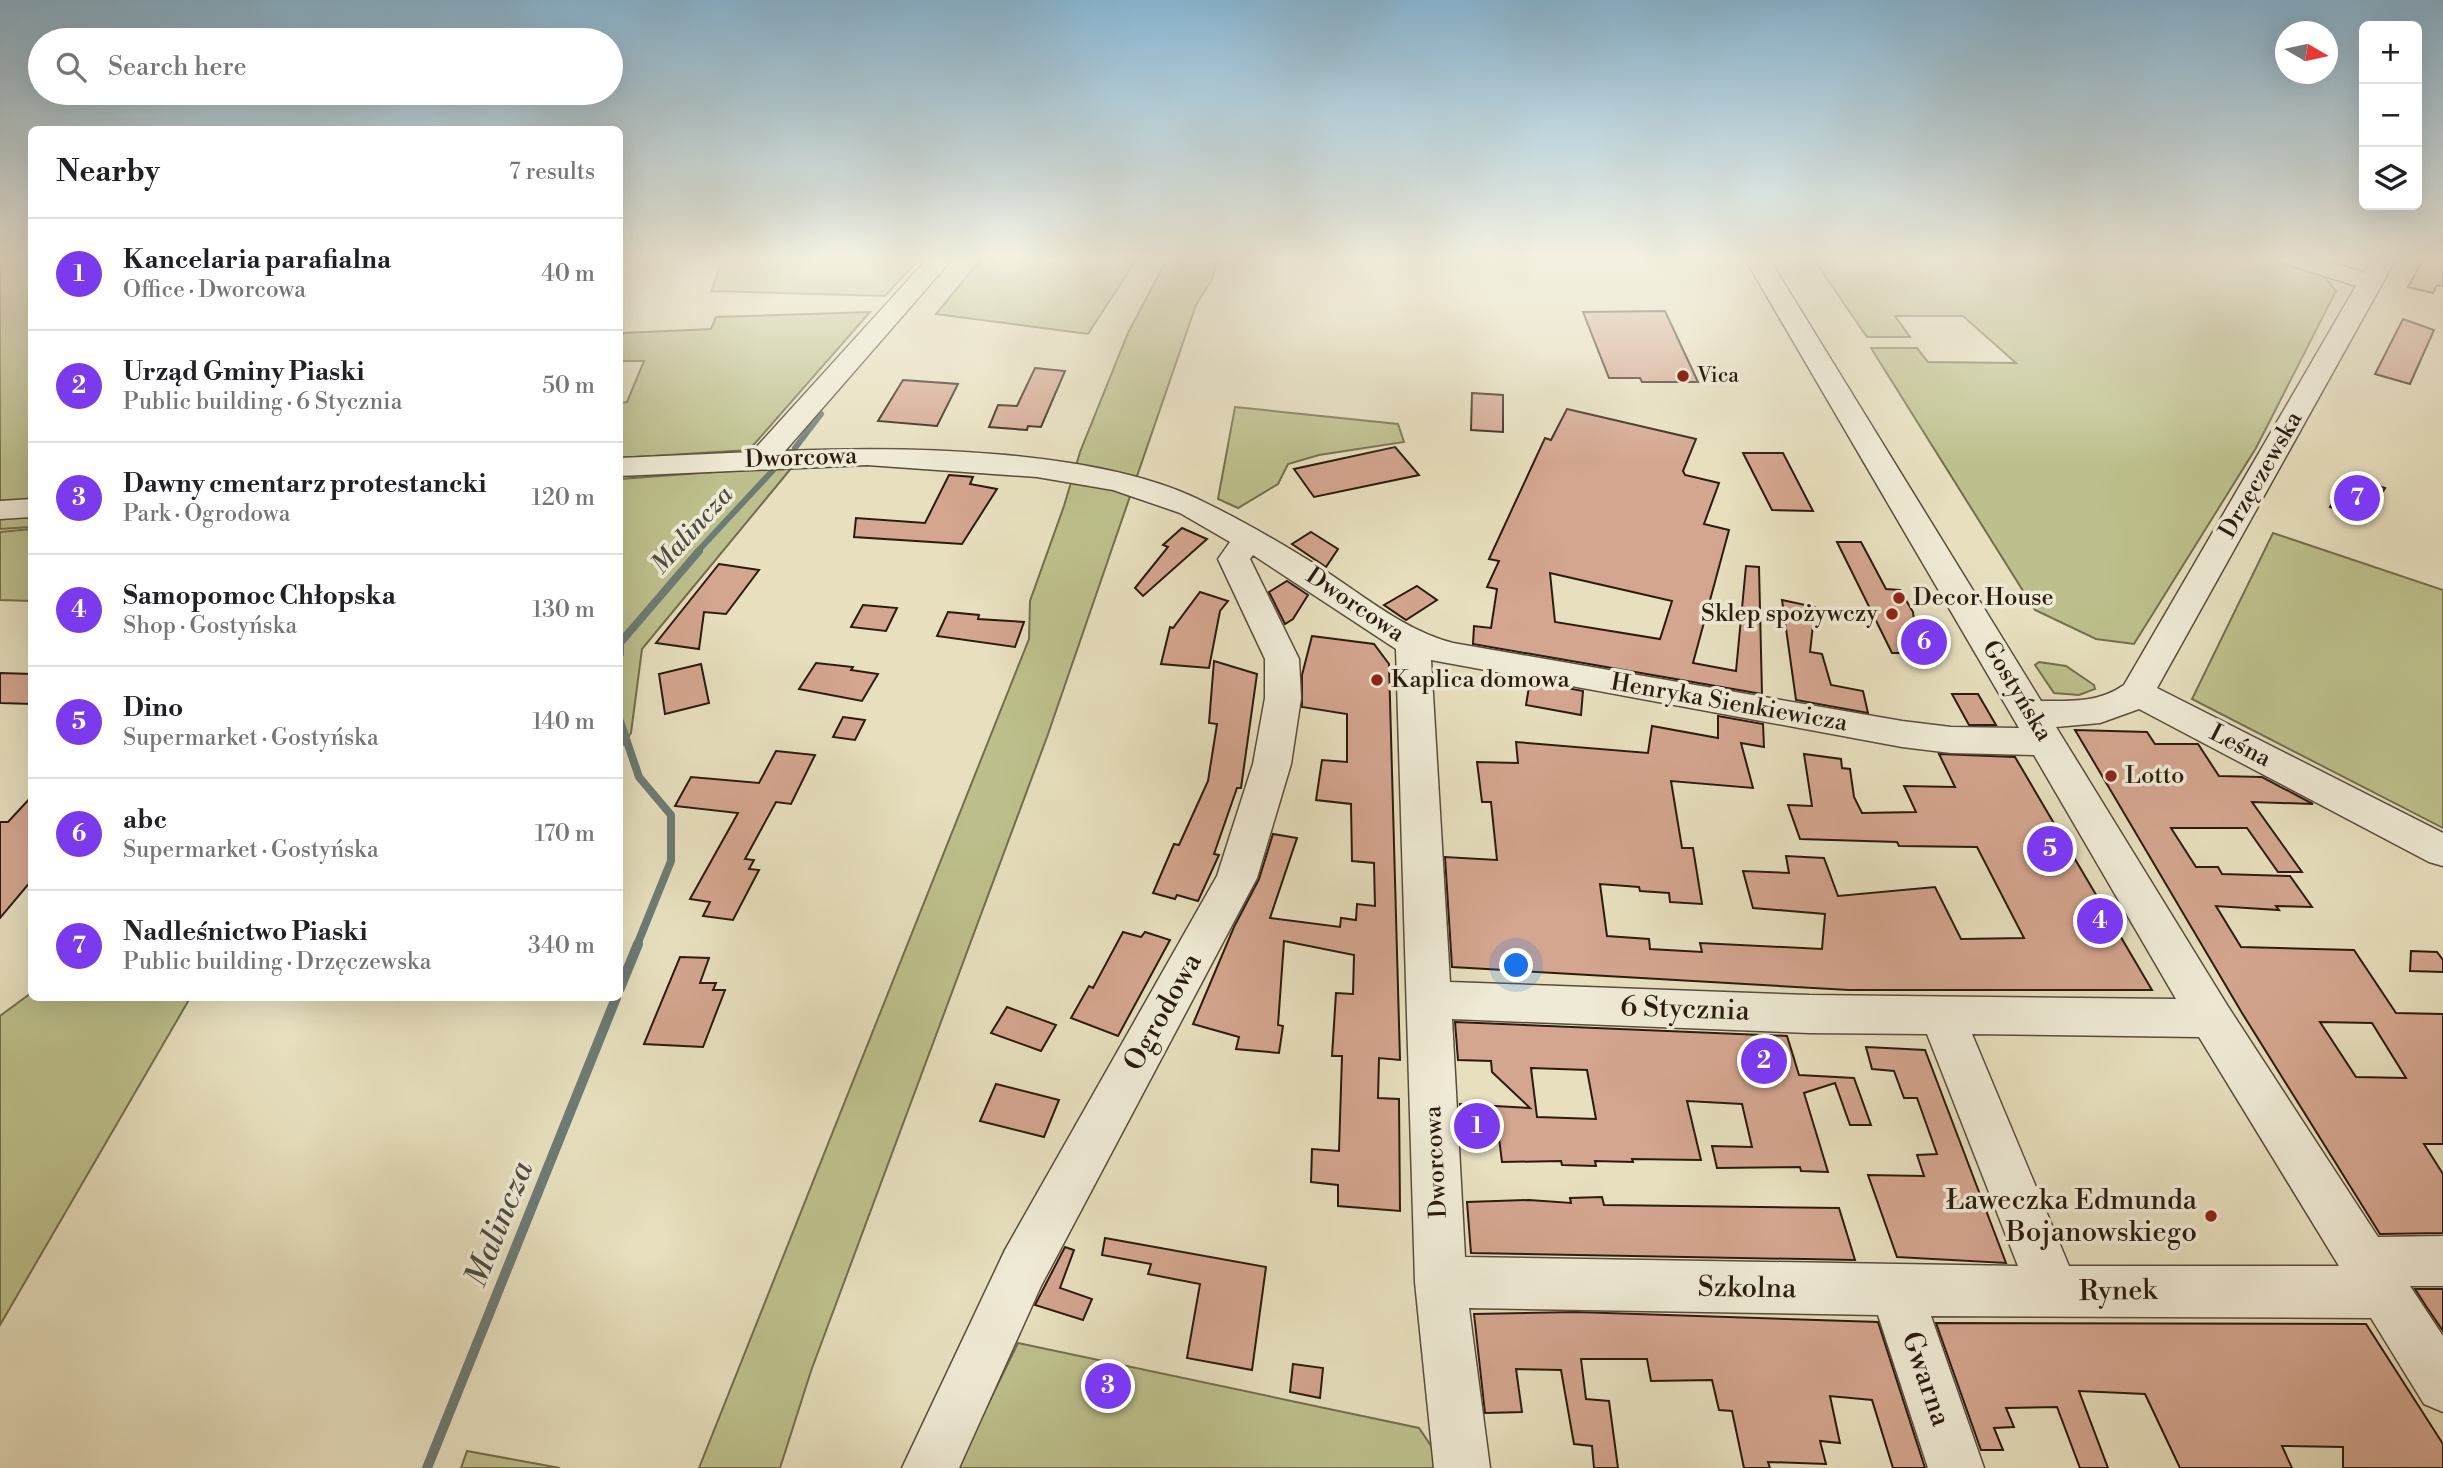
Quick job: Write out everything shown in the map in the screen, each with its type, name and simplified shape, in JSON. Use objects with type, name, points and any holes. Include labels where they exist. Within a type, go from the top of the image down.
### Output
[{"type":"street","points":[[762,459],[881,326]]},
{"type":"street","name":"Gostyńska","points":[[1797,326],[2211,1018]]},
{"type":"street","name":"Drzęczewska","points":[[2137,693],[2346,326]]},
{"type":"street","name":"Dworcowa","points":[[623,467],[818,456],[954,461],[1080,473],[1162,495],[1297,567],[1413,644],[1441,1282],[1444,1321],[1454,1370],[1462,1468]]},
{"type":"street","points":[[0,510],[28,508]]},
{"type":"street","name":"Ogrodowa","points":[[930,1468],[1023,1268],[1237,878],[1272,764],[1283,698],[1282,659],[1234,559],[1248,540]]},
{"type":"street","name":"Henryka Sienkiewicza","points":[[1413,644],[1453,655],[1902,734],[1951,740],[2039,728]]},
{"type":"street","points":[[2039,728],[2122,704],[2137,693]]},
{"type":"street","name":"Leśna","points":[[2137,693],[2443,851]]},
{"type":"street","name":"6 Stycznia","points":[[1429,1000],[1809,1014],[1942,1014]]},
{"type":"street","points":[[1942,1014],[2211,1018],[2443,1385]]},
{"type":"street","name":"Rynek","points":[[1942,1014],[2054,1292],[2374,1277],[2443,1261]]},
{"type":"street","name":"Szkolna","points":[[1441,1282],[2054,1292]]},
{"type":"street","name":"Gwarna","points":[[1896,1290],[1956,1468]]},
{"type":"green space","points":[[0,326],[28,326],[28,527],[0,529]]},
{"type":"green space","points":[[712,326],[858,326],[749,450],[623,458],[623,403],[627,402],[644,361],[623,361],[623,333],[711,329]]},
{"type":"green space","points":[[1023,326],[1094,326],[1088,334]]},
{"type":"green space","points":[[1132,326],[1189,326],[1047,737],[811,1371],[780,1468],[699,1468],[1029,639],[1030,601],[1080,452]]},
{"type":"green space","points":[[1859,326],[1902,326],[1910,337],[1867,337]]},
{"type":"green space","points":[[1974,326],[2318,326],[2256,448],[2134,644],[2096,639],[2035,610],[1871,348],[1917,348],[1928,362],[2016,363]]},
{"type":"green space","points":[[1235,407],[1398,424],[1404,442],[1319,455],[1288,464],[1278,484],[1238,508],[1218,499]]},
{"type":"green space","points":[[793,466],[642,649],[631,733],[623,745],[623,479]]},
{"type":"green space","points":[[28,529],[28,601],[0,600],[0,532]]},
{"type":"green space","points":[[2273,533],[2443,590],[2443,828],[2192,699]]},
{"type":"green space","points":[[2039,662],[2066,666],[2094,685],[2095,689],[2079,695],[2054,693],[2035,665]]},
{"type":"green space","points":[[28,995],[28,1001],[188,1001],[0,1325],[0,1016]]},
{"type":"green space","points":[[1018,1343],[1419,1428],[1440,1459],[1440,1468],[957,1468]]},
{"type":"green space","points":[[467,1451],[560,1468],[461,1468]]},
{"type":"building","points":[[1588,326],[1672,326],[1698,382],[1642,382],[1640,378],[1609,378]]},
{"type":"building","points":[[2400,326],[2421,326],[2434,330],[2410,384],[2375,374]]},
{"type":"building","points":[[1035,368],[1065,371],[1041,427],[1028,426],[1027,430],[989,427],[998,405],[1017,406]]},
{"type":"building","points":[[903,380],[958,384],[937,426],[878,421]]},
{"type":"building","points":[[1472,393],[1503,395],[1503,432],[1471,430]]},
{"type":"building","points":[[1567,409],[1696,439],[1683,471],[1685,475],[1719,483],[1704,524],[1729,530],[1693,663],[1736,671],[1746,566],[1759,567],[1762,694],[1473,644],[1474,626],[1491,628],[1497,589],[1487,587],[1499,561],[1489,559],[1545,438],[1551,440]],"holes":[[[1550,573],[1672,601],[1660,639],[1555,622]]]},
{"type":"building","points":[[1395,447],[1419,475],[1314,497],[1294,469]]},
{"type":"building","points":[[1743,453],[1783,453],[1813,511],[1772,510]]},
{"type":"building","points":[[949,475],[973,477],[970,484],[997,489],[962,544],[854,537],[856,518],[925,523]]},
{"type":"building","points":[[2348,476],[2385,488],[2366,520],[2330,507]]},
{"type":"building","points":[[1182,528],[1207,539],[1143,596],[1135,588],[1168,547],[1163,545]]},
{"type":"building","points":[[1311,532],[1338,549],[1326,567],[1292,544]]},
{"type":"building","points":[[1837,542],[1861,542],[1886,589],[1900,590],[1913,612],[1918,653],[1892,653]]},
{"type":"building","points":[[719,564],[759,570],[726,614],[704,612],[699,649],[656,643]]},
{"type":"building","points":[[1287,581],[1308,595],[1293,619],[1285,624],[1269,592]]},
{"type":"building","points":[[1417,586],[1437,600],[1406,620],[1384,605]]},
{"type":"building","points":[[1200,592],[1228,601],[1220,611],[1209,668],[1161,664],[1170,627],[1173,628]]},
{"type":"building","points":[[1782,600],[1815,607],[1810,652],[1822,654],[1831,685],[1863,691],[1868,713],[1796,700]]},
{"type":"building","points":[[863,605],[897,608],[886,631],[851,627]]},
{"type":"building","points":[[948,612],[979,615],[978,619],[1024,622],[1015,647],[937,636]]},
{"type":"building","points":[[1312,636],[1374,644],[1389,664],[1400,1060],[1379,1058],[1378,1098],[1399,1099],[1400,1211],[1338,1206],[1338,1185],[1311,1182],[1312,1149],[1339,1151],[1342,1056],[1332,1056],[1336,993],[1353,994],[1354,955],[1284,941],[1278,1025],[1283,1026],[1279,1053],[1236,1049],[1239,1037],[1193,1024],[1234,927],[1259,879],[1273,834],[1297,838],[1270,918],[1340,927],[1341,918],[1356,920],[1357,904],[1375,906],[1374,863],[1352,861],[1351,804],[1316,800],[1322,760],[1347,762],[1347,714],[1302,707],[1302,675]]},
{"type":"building","points":[[1214,661],[1257,674],[1241,788],[1237,788],[1214,854],[1219,855],[1198,901],[1177,895],[1175,899],[1153,893],[1174,844],[1179,845],[1208,781],[1217,724],[1209,723]]},
{"type":"building","points":[[816,663],[853,667],[851,670],[878,674],[862,701],[799,689]]},
{"type":"building","points":[[701,664],[709,703],[665,714],[659,674]]},
{"type":"building","points":[[0,673],[28,674],[28,704],[0,703]]},
{"type":"building","points":[[1530,681],[1583,691],[1581,715],[1526,705]]},
{"type":"building","points":[[1952,694],[1978,694],[1996,725],[1969,725]]},
{"type":"building","points":[[1718,716],[1763,724],[1764,747],[1741,743],[1753,788],[1671,781],[1682,848],[1693,848],[1702,904],[1670,902],[1669,893],[1640,891],[1639,887],[1600,884],[1607,936],[1649,939],[1650,949],[1702,952],[1700,943],[1822,949],[1825,914],[1753,908],[1743,871],[1789,873],[1786,856],[1824,858],[1838,896],[1935,887],[1961,939],[2024,938],[1977,847],[1899,846],[1897,842],[1800,839],[1788,805],[1812,806],[1804,754],[1841,759],[1842,768],[1850,769],[1854,797],[1862,813],[1916,812],[1904,786],[1955,787],[1939,754],[2015,757],[2152,990],[1849,990],[1452,967],[1445,857],[1497,860],[1491,802],[1482,802],[1477,762],[1518,763],[1516,742],[1648,753],[1652,726],[1718,738]]},
{"type":"building","points":[[843,717],[865,720],[855,740],[833,737]]},
{"type":"building","points":[[2075,730],[2147,732],[2155,744],[2198,744],[2219,776],[2262,777],[2313,804],[2252,802],[2302,872],[2278,872],[2247,828],[2171,828],[2196,867],[2218,867],[2222,874],[2290,876],[2312,907],[2276,906],[2279,910],[2216,906],[2241,947],[2354,950],[2396,1013],[2443,1014],[2443,1144],[2424,1144],[2443,1174],[2443,1233],[2380,1234],[2242,1013]],"holes":[[[2320,1022],[2372,1023],[2406,1078],[2356,1077]]]},
{"type":"building","points":[[776,751],[815,755],[791,804],[776,802],[745,859],[754,860],[749,869],[759,870],[733,920],[703,916],[710,902],[690,899],[738,813],[675,806],[691,777],[759,783]]},
{"type":"building","points":[[28,800],[28,885],[0,918],[0,822],[8,822]]},
{"type":"building","points":[[1123,932],[1141,937],[1145,932],[1170,940],[1118,1036],[1071,1018],[1089,986],[1093,988]]},
{"type":"building","points":[[2411,951],[2437,952],[2443,960],[2443,972],[2410,971]]},
{"type":"building","points":[[680,957],[709,958],[700,983],[716,983],[713,990],[725,990],[703,1047],[644,1044]]},
{"type":"building","points":[[1007,1007],[1056,1025],[1041,1051],[991,1033]]},
{"type":"building","points":[[1455,1022],[1787,1036],[1799,1075],[1854,1078],[1871,1125],[1850,1125],[1835,1083],[1804,1093],[1828,1172],[1801,1171],[1800,1167],[1717,1168],[1712,1146],[1752,1147],[1742,1104],[1687,1101],[1701,1160],[1595,1161],[1596,1166],[1562,1165],[1561,1161],[1502,1162],[1499,1138],[1463,1137],[1460,1104],[1530,1108],[1492,1072],[1491,1061],[1458,1060]],"holes":[[[1531,1068],[1587,1070],[1596,1119],[1537,1117]]]},
{"type":"building","points":[[1866,1047],[1925,1050],[2006,1263],[1897,1257],[1868,1175],[1924,1176],[1917,1155],[1937,1154],[1917,1098],[1904,1098],[1894,1071],[1872,1069]]},
{"type":"building","points":[[996,1084],[1059,1100],[1044,1137],[980,1121]]},
{"type":"building","points":[[1602,1197],[1604,1205],[1839,1208],[1855,1260],[1471,1253],[1467,1202],[1529,1200],[1571,1203],[1570,1198]]},
{"type":"building","points":[[1105,1238],[1266,1267],[1252,1370],[1187,1358],[1200,1284],[1148,1274],[1151,1264],[1102,1255]]},
{"type":"building","points":[[1065,1247],[1074,1250],[1060,1288],[1092,1299],[1083,1320],[1035,1305]]},
{"type":"building","points":[[2415,1289],[2443,1289],[2443,1331],[2426,1306]]},
{"type":"building","points":[[1576,1312],[1878,1322],[1925,1468],[1893,1468],[1872,1400],[1830,1396],[1840,1443],[1820,1441],[1826,1464],[1768,1462],[1770,1468],[1744,1468],[1732,1411],[1719,1410],[1712,1380],[1651,1381],[1647,1359],[1581,1359],[1586,1399],[1609,1401],[1618,1468],[1594,1468],[1592,1446],[1574,1444],[1561,1370],[1516,1369],[1522,1412],[1485,1413],[1474,1314]]},
{"type":"building","points":[[1936,1323],[2366,1324],[2443,1444],[2443,1468],[2343,1468],[2343,1447],[2282,1446],[2292,1468],[2180,1468],[2145,1394],[2079,1391],[2108,1468],[2080,1468],[2057,1407],[2006,1408],[2014,1427],[1994,1428],[2003,1450],[1981,1450]]},
{"type":"building","points":[[1293,1364],[1323,1368],[1320,1398],[1290,1392]]},
{"type":"waterway","name":"Malincza","points":[[795,448],[821,414]]},
{"type":"waterway","name":"Malincza","points":[[697,552],[776,467]]},
{"type":"waterway","name":"Malincza","points":[[623,640],[699,551]]},
{"type":"waterway","name":"Malincza","points":[[623,730],[639,777],[671,815],[671,861],[637,945]]},
{"type":"waterway","name":"Malincza","points":[[623,981],[638,944]]},
{"type":"waterway","name":"Malincza","points":[[427,1468],[615,1001]]},
{"type":"place","name":"Vica","points":[[1683,376]]},
{"type":"place","name":"Nadleśnictwo Piaski","points":[[2357,498]]},
{"type":"place","name":"Decor House","points":[[1899,598]]},
{"type":"place","name":"Sklep spożywczy","points":[[1892,614]]},
{"type":"place","name":"abc","points":[[1924,642]]},
{"type":"place","name":"Kaplica domowa","points":[[1377,680]]},
{"type":"place","name":"Lotto","points":[[2111,776]]},
{"type":"place","name":"Dino","points":[[2050,849]]},
{"type":"place","name":"Samopomoc Chłopska","points":[[2100,921]]},
{"type":"place","name":"Urząd Gminy Piaski","points":[[1764,1061]]},
{"type":"place","name":"Kancelaria parafialna","points":[[1477,1126]]},
{"type":"place","name":"Ławeczka Edmunda Bojanowskiego","points":[[2211,1216]]},
{"type":"place","name":"Dawny cmentarz protestancki","points":[[1108,1386]]}]
